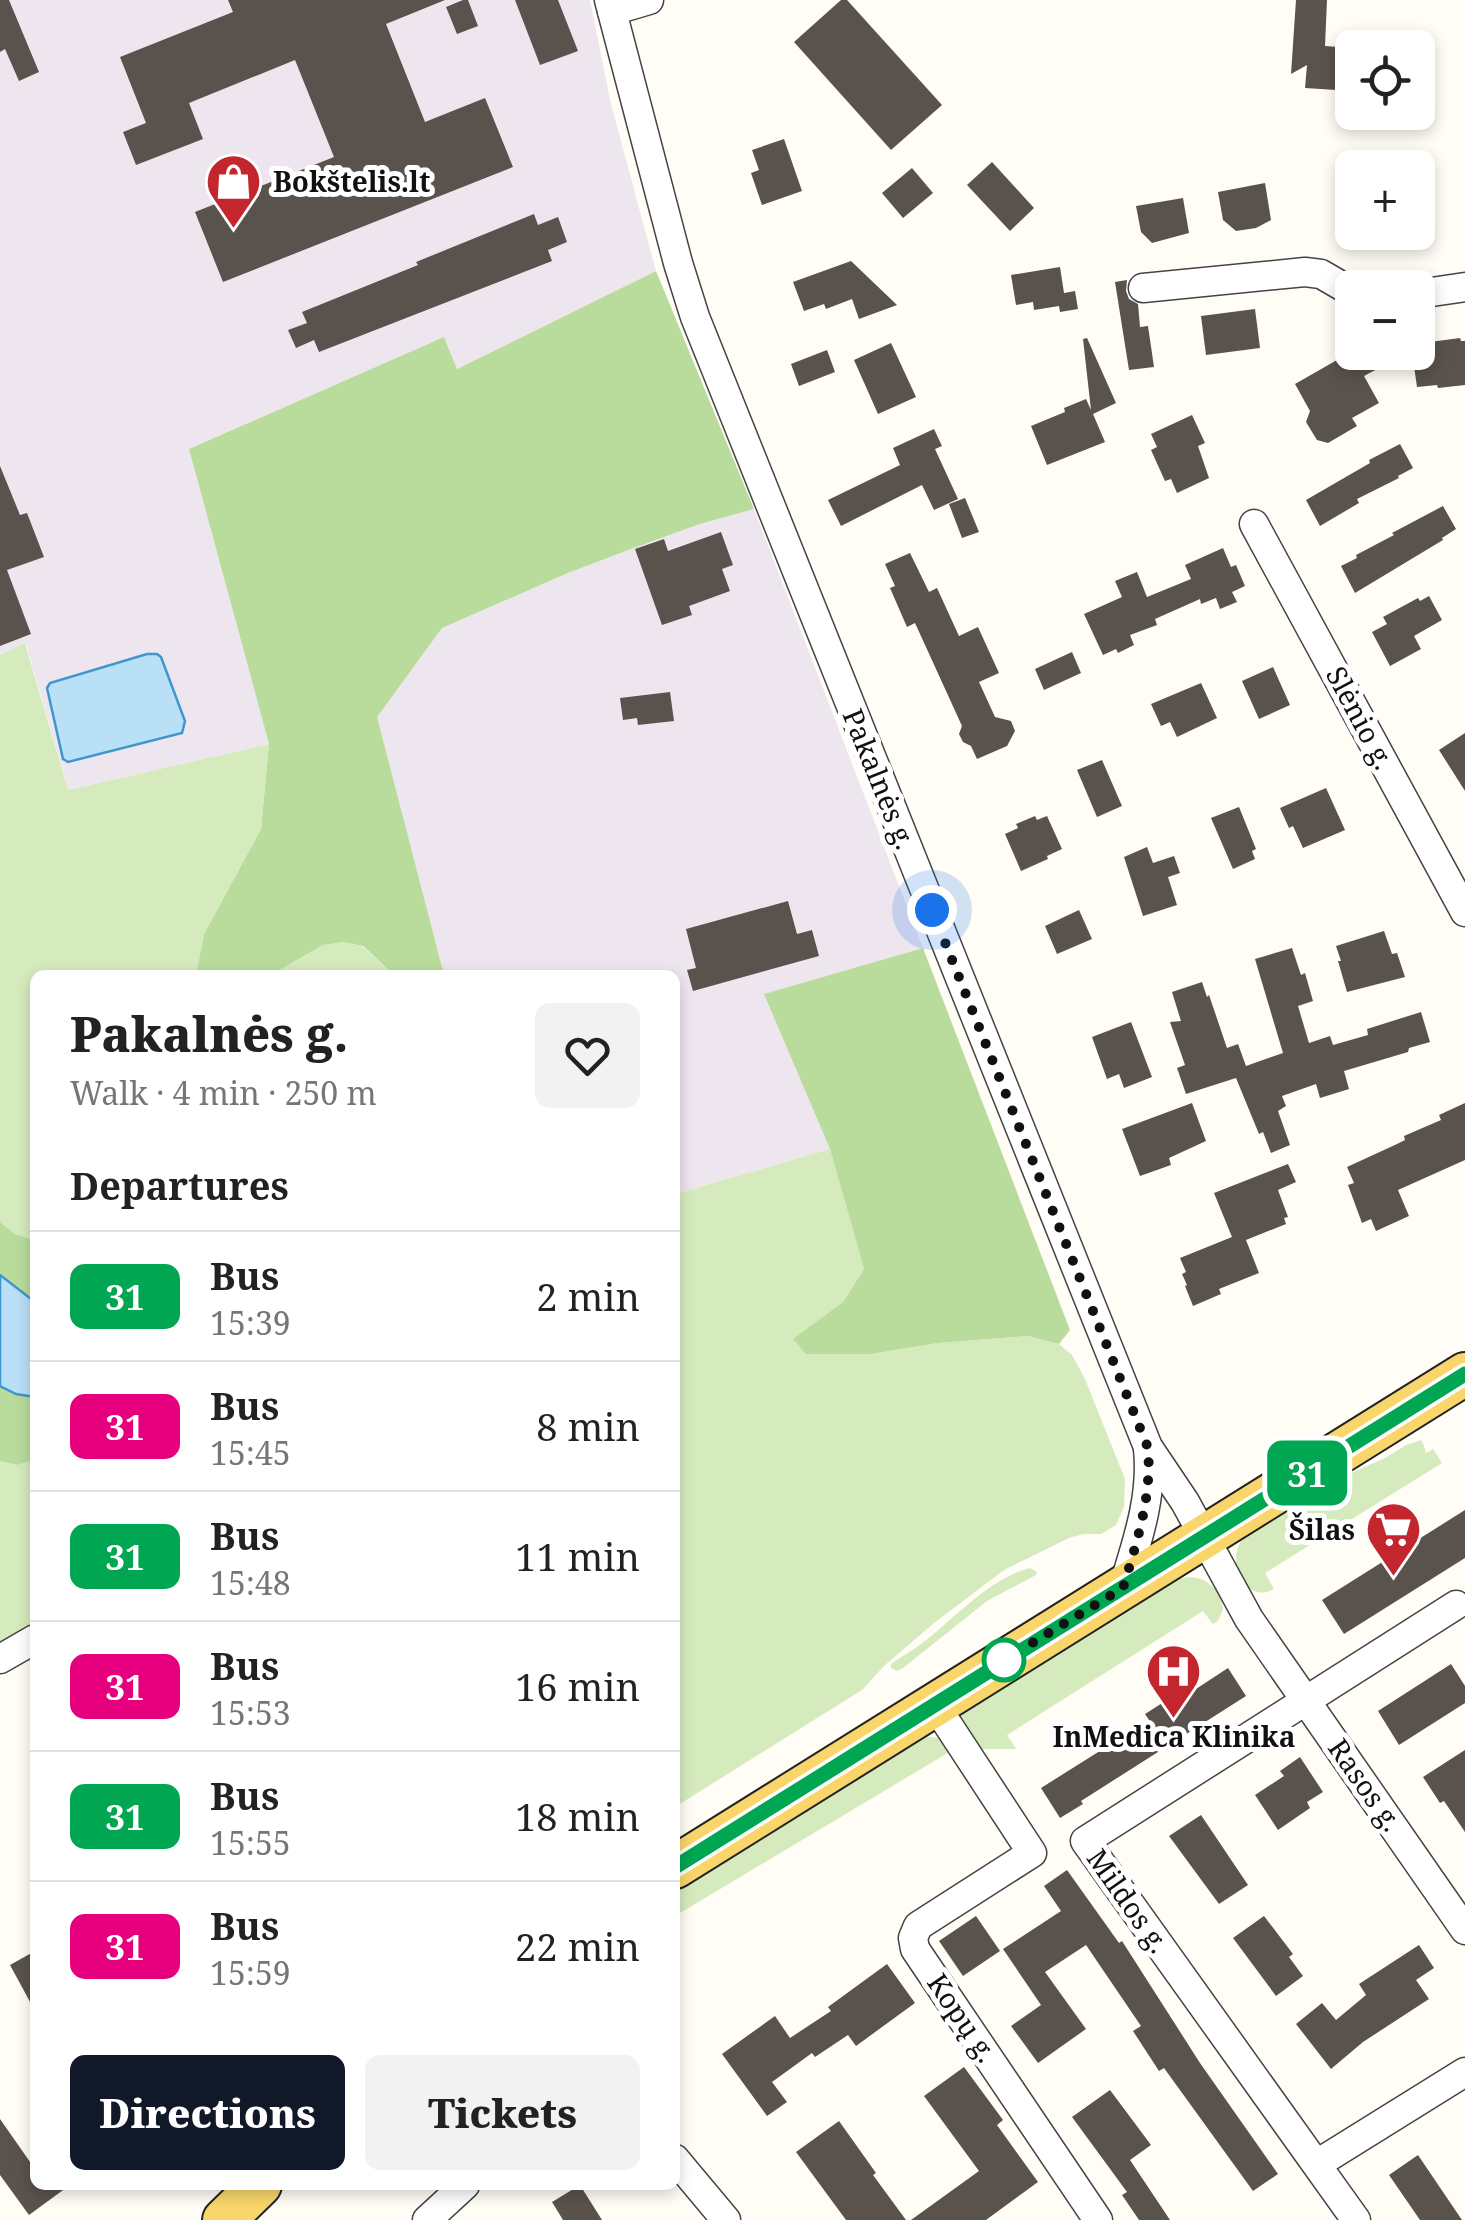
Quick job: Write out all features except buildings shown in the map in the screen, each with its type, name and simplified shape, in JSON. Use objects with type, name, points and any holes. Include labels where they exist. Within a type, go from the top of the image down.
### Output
[{"type":"main road","points":[[680,1864],[1465,1374]]},
{"type":"main road","points":[[224,2220],[255,2190]]},
{"type":"street","points":[[610,6],[649,0]]},
{"type":"street","name":"Pakalnės g.","points":[[610,6],[696,317],[1148,1448],[1185,1502],[1202,1537]]},
{"type":"street","points":[[1144,288],[1305,272],[1321,274],[1335,282]]},
{"type":"street","points":[[1435,292],[1465,288]]},
{"type":"street","name":"Slėnio g.","points":[[1254,524],[1465,912]]},
{"type":"street","points":[[1123,1588],[1146,1506],[1148,1448]]},
{"type":"street","name":"Rasos g.","points":[[1202,1537],[1249,1619],[1465,1930]]},
{"type":"street","name":"Mildos g.","points":[[1356,2220],[1085,1841],[1456,1605]]},
{"type":"street","points":[[0,1659],[30,1641]]},
{"type":"street","name":"Kopų g.","points":[[935,1705],[1032,1853],[918,1926],[913,1938],[915,1949],[1098,2220]]},
{"type":"street","points":[[1317,2164],[1465,2072]]},
{"type":"street","points":[[680,2165],[726,2220]]},
{"type":"street","points":[[427,2220],[460,2190]]},
{"type":"shaded area","points":[[0,0],[590,0],[611,104],[656,271],[457,369],[444,337],[189,449],[269,744],[68,790],[26,644],[0,655]]},
{"type":"shaded area","points":[[754,509],[923,948],[765,994],[830,1149],[680,1193],[680,970],[443,970],[376,717],[442,628],[568,573],[700,524]]},
{"type":"green space","points":[[656,271],[754,509],[700,524],[568,573],[442,628],[377,717],[443,970],[389,970],[363,946],[344,942],[323,945],[280,970],[197,970],[204,934],[261,829],[269,744],[189,449],[444,337],[457,369]]},
{"type":"green space","points":[[25,643],[68,790],[269,744],[261,829],[204,934],[197,970],[30,970],[30,1238],[15,1234],[0,1222],[0,655]]},
{"type":"green space","points":[[344,942],[362,946],[388,970],[280,970],[323,945]]},
{"type":"green space","points":[[923,948],[1070,1330],[1059,1344],[1028,1336],[938,1343],[871,1354],[806,1354],[793,1339],[843,1302],[864,1269],[830,1149],[764,994]]},
{"type":"green space","points":[[830,1149],[864,1269],[843,1302],[794,1339],[871,1354],[938,1343],[1028,1336],[1059,1344],[1072,1355],[1085,1379],[1125,1479],[1124,1507],[1116,1525],[1101,1534],[1069,1538],[1004,1570],[934,1623],[862,1690],[680,1804],[680,1193]]},
{"type":"green space","points":[[0,1222],[15,1234],[30,1238],[30,1298],[0,1275]]},
{"type":"green space","points":[[0,1386],[30,1396],[30,1461],[18,1465],[0,1461]]},
{"type":"green space","points":[[1421,1440],[1426,1453],[1433,1449],[1442,1463],[1265,1573],[1274,1589],[1263,1593],[1246,1586],[1236,1556],[1245,1536],[1320,1487]]},
{"type":"green space","points":[[0,1461],[18,1465],[30,1461],[30,1642],[0,1659]]},
{"type":"green space","points":[[1030,1568],[1036,1575],[987,1601],[903,1668],[891,1668],[891,1664],[987,1589]]},
{"type":"green space","points":[[1188,1577],[1207,1582],[1216,1591],[1223,1609],[1218,1621],[1213,1624],[1203,1611],[1007,1735],[1016,1749],[979,1749],[958,1723],[973,1702],[1178,1579]]},
{"type":"green space","points":[[921,1736],[939,1738],[951,1751],[680,1913],[680,1885]]},
{"type":"water","points":[[147,654],[161,657],[185,721],[182,733],[68,762],[63,759],[47,688],[50,683]]},
{"type":"water","points":[[0,1275],[30,1298],[30,1396],[0,1386]]},
{"type":"bus line","name":"31","points":[[680,1864],[1465,1374]]},
{"type":"place","name":"Bokštelis.lt","points":[[234,231]]},
{"type":"place","name":"Šilas","points":[[1394,1579]]},
{"type":"place","name":"InMedica Klinika","points":[[1174,1720]]},
{"type":"route","points":[[932,910],[1148,1448],[1146,1506],[1123,1588],[1004,1660]]}]
